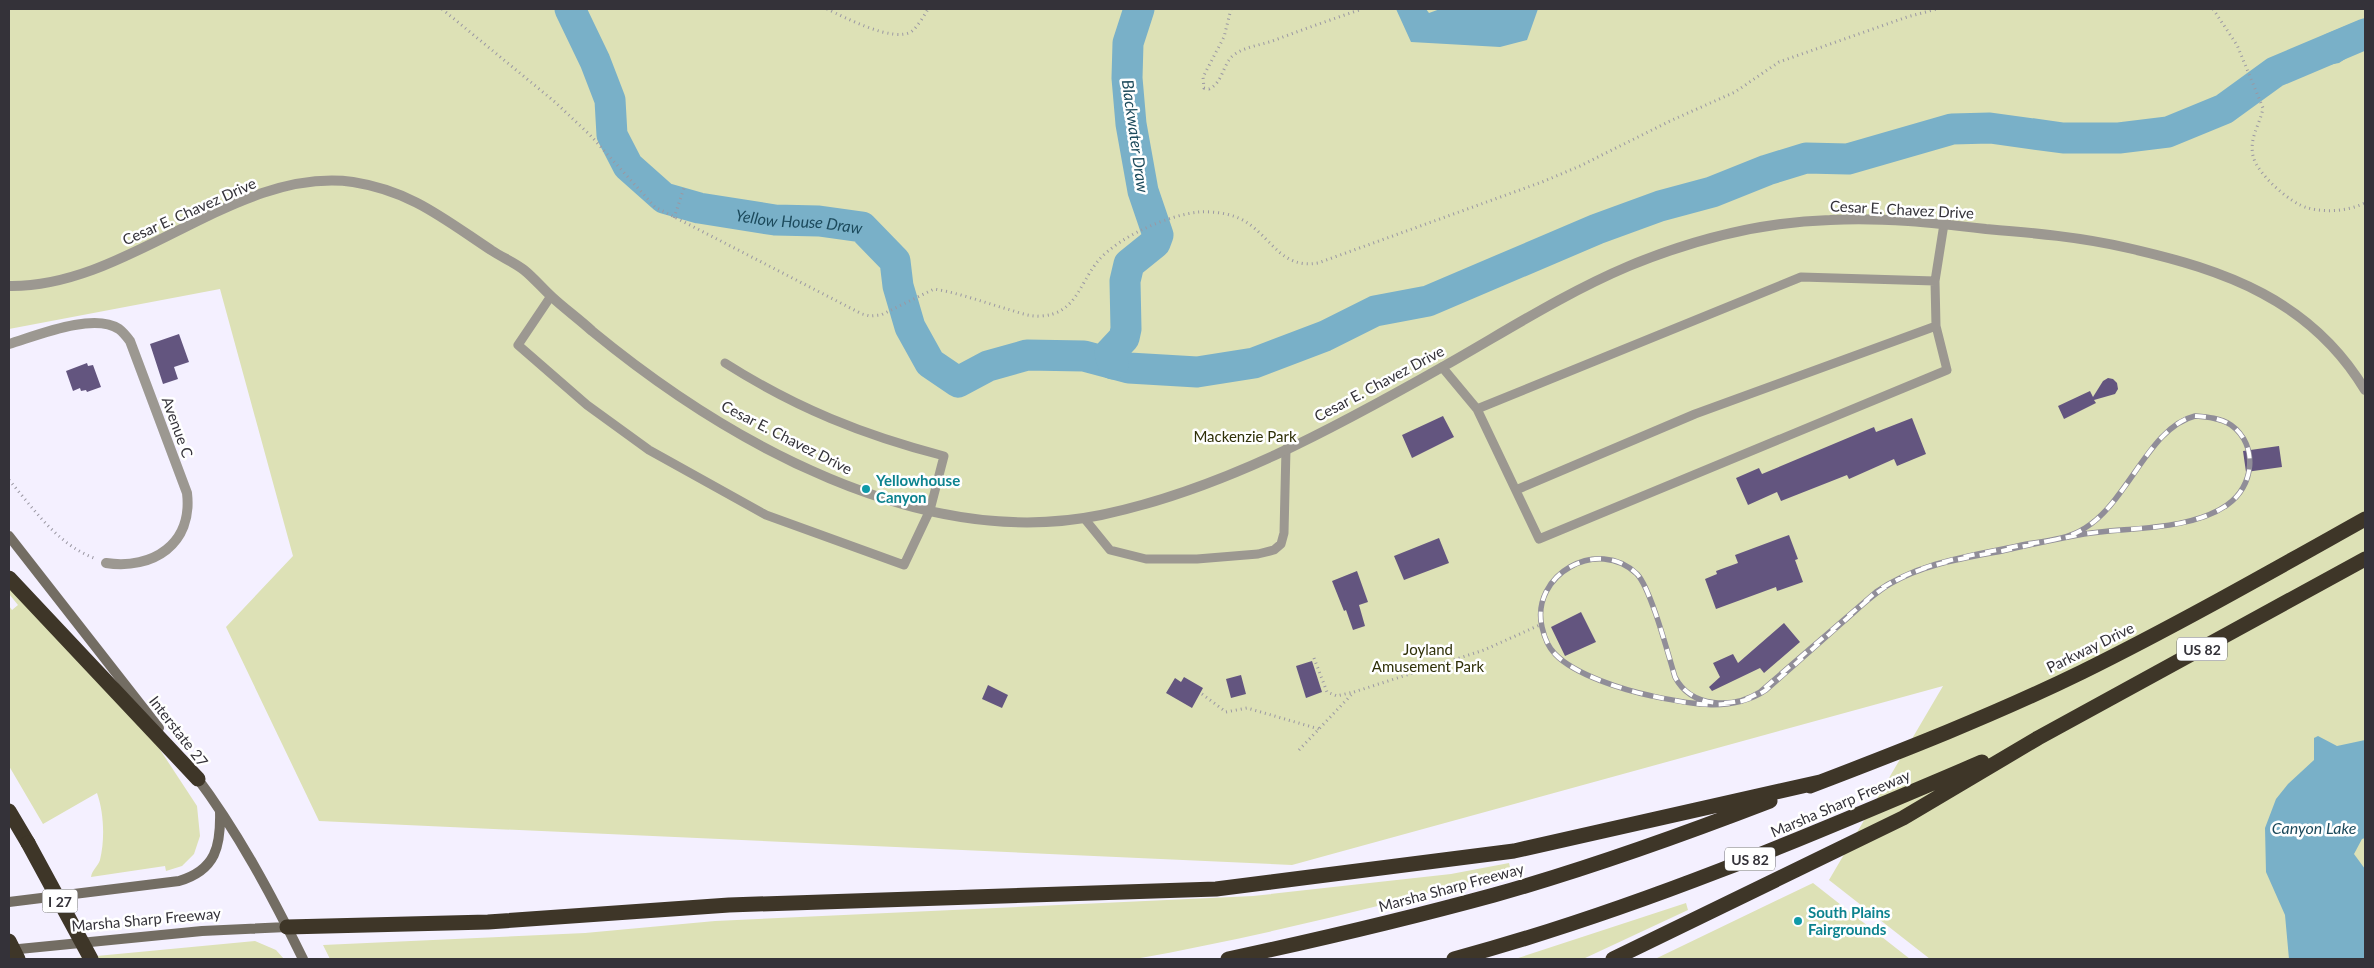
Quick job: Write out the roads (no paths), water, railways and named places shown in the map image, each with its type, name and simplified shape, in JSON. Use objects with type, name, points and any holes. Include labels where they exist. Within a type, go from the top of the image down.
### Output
[{"type":"highway","name":"Parkway Drive","points":[[1820,782],[1948,732],[2081,672],[2198,612],[2365,519]]},
{"type":"highway","name":"US 82","points":[[2038,738],[2365,559]]},
{"type":"highway","points":[[9,578],[198,779]]},
{"type":"highway","points":[[1613,959],[1902,818],[2038,738]]},
{"type":"highway","name":"Marsha Sharp Freeway","points":[[1454,959],[1642,900],[1767,853],[2038,738]]},
{"type":"highway","points":[[287,927],[488,922],[729,905],[1216,889],[1514,850],[1820,782]]},
{"type":"highway","name":"Marsha Sharp Freeway","points":[[1228,959],[1326,938],[1495,895],[1667,840],[1820,782]]},
{"type":"highway","name":"I 27","points":[[9,812],[91,959]]},
{"type":"highway","points":[[9,941],[18,959]]},
{"type":"main road","name":"Interstate 27","points":[[9,536],[220,810],[262,879],[303,959]]},
{"type":"main road","points":[[9,902],[179,881],[192,877],[208,863],[215,853],[221,837],[220,810]]},
{"type":"main road","name":"Marsha Sharp Freeway","points":[[9,950],[202,930],[287,927]]},
{"type":"street","name":"Cesar E. Chavez Drive","points":[[9,286],[65,280],[115,261],[245,200],[273,190],[327,181],[354,182],[398,193],[417,201],[524,270],[551,296],[641,371],[693,406],[746,437],[839,482],[878,496],[930,510],[1003,523],[1041,523],[1084,518],[1132,508],[1224,477],[1286,449],[1442,367],[1589,285],[1624,268],[1698,242],[1786,224],[1831,220],[1944,224],[2103,242],[2178,261],[2255,287],[2280,302],[2314,327],[2335,349],[2365,390]]},
{"type":"street","name":"Avenue C","points":[[9,344],[70,326],[102,323],[120,329],[130,341],[187,494],[189,510],[186,524],[179,538],[150,560],[138,564],[120,565],[106,563]]},
{"type":"lane","points":[[1442,367],[1477,409],[1539,539],[1947,370],[1936,326],[1935,281],[1944,224]]},
{"type":"lane","points":[[1477,409],[1801,277],[1935,281]]},
{"type":"lane","points":[[551,296],[518,345],[587,405],[649,450],[766,515],[904,565],[930,510],[944,456],[888,441],[842,425],[757,384],[725,363]]},
{"type":"lane","points":[[1516,490],[1695,414],[1936,326]]},
{"type":"lane","points":[[1084,518],[1110,550],[1146,559],[1197,559],[1258,554],[1274,550],[1281,544],[1284,533],[1286,449]]},
{"type":"water","points":[[1396,9],[1426,9],[1429,13],[1440,9],[1538,9],[1527,40],[1500,47],[1411,42]]},
{"type":"water","points":[[2365,18],[2365,46],[2339,63],[2290,72],[2291,53],[2326,34]]},
{"type":"water","name":"Canyon Lake","points":[[2318,736],[2337,746],[2365,740],[2365,838],[2362,839],[2354,854],[2365,869],[2365,959],[2289,959],[2285,915],[2266,872],[2265,828],[2276,799],[2288,784],[2314,760],[2314,738]]},
{"type":"waterway","name":"Yellow House Draw","points":[[570,9],[595,61],[610,100],[612,135],[628,166],[664,198],[699,208],[775,220],[819,221],[862,227],[895,261],[898,286],[910,327],[930,363],[958,382],[988,366],[1027,355],[1084,356],[1129,368],[1197,372],[1254,363],[1325,336],[1375,311],[1428,301],[1597,229],[1660,206],[1712,192],[1767,170],[1806,158],[1848,159],[1952,129],[1990,128],[2063,138],[2119,138],[2168,132],[2224,109],[2275,72],[2365,34]]},
{"type":"waterway","name":"Blackwater Draw","points":[[1113,364],[1110,353],[1124,338],[1126,329],[1125,281],[1129,264],[1155,243],[1158,235],[1143,191],[1131,124],[1127,78],[1128,43],[1139,9]]},
{"type":"railway","points":[[2195,416],[2179,423],[2164,434],[2114,501],[2085,528],[2072,535],[2057,539],[1949,560],[1930,566],[1911,573],[1893,581],[1876,592],[1760,692],[1749,698],[1725,703],[1713,702],[1691,695],[1682,687],[1675,677],[1659,622],[1648,593],[1637,574],[1621,563],[1604,559],[1587,560],[1570,567],[1557,577],[1546,591],[1541,608],[1544,634],[1548,645],[1564,662],[1600,681],[1628,690],[1681,702],[1710,705],[1739,702],[1753,697],[1766,690],[1878,592],[1890,584],[1903,577],[1916,571],[1930,567],[1959,559],[2084,534],[2177,524],[2195,520],[2227,505],[2243,488],[2248,477],[2250,466],[2246,443],[2240,433],[2231,425],[2213,418],[2195,416]]},
{"type":"place","name":"Yellowhouse Canyon","points":[[866,489]]},
{"type":"place","name":"South Plains Fairgrounds","points":[[1798,921]]},
{"type":"park label","name":"Mackenzie Park","points":[[1245,436]]},
{"type":"park label","name":"Joyland Amusement Park","points":[[1428,658]]}]
